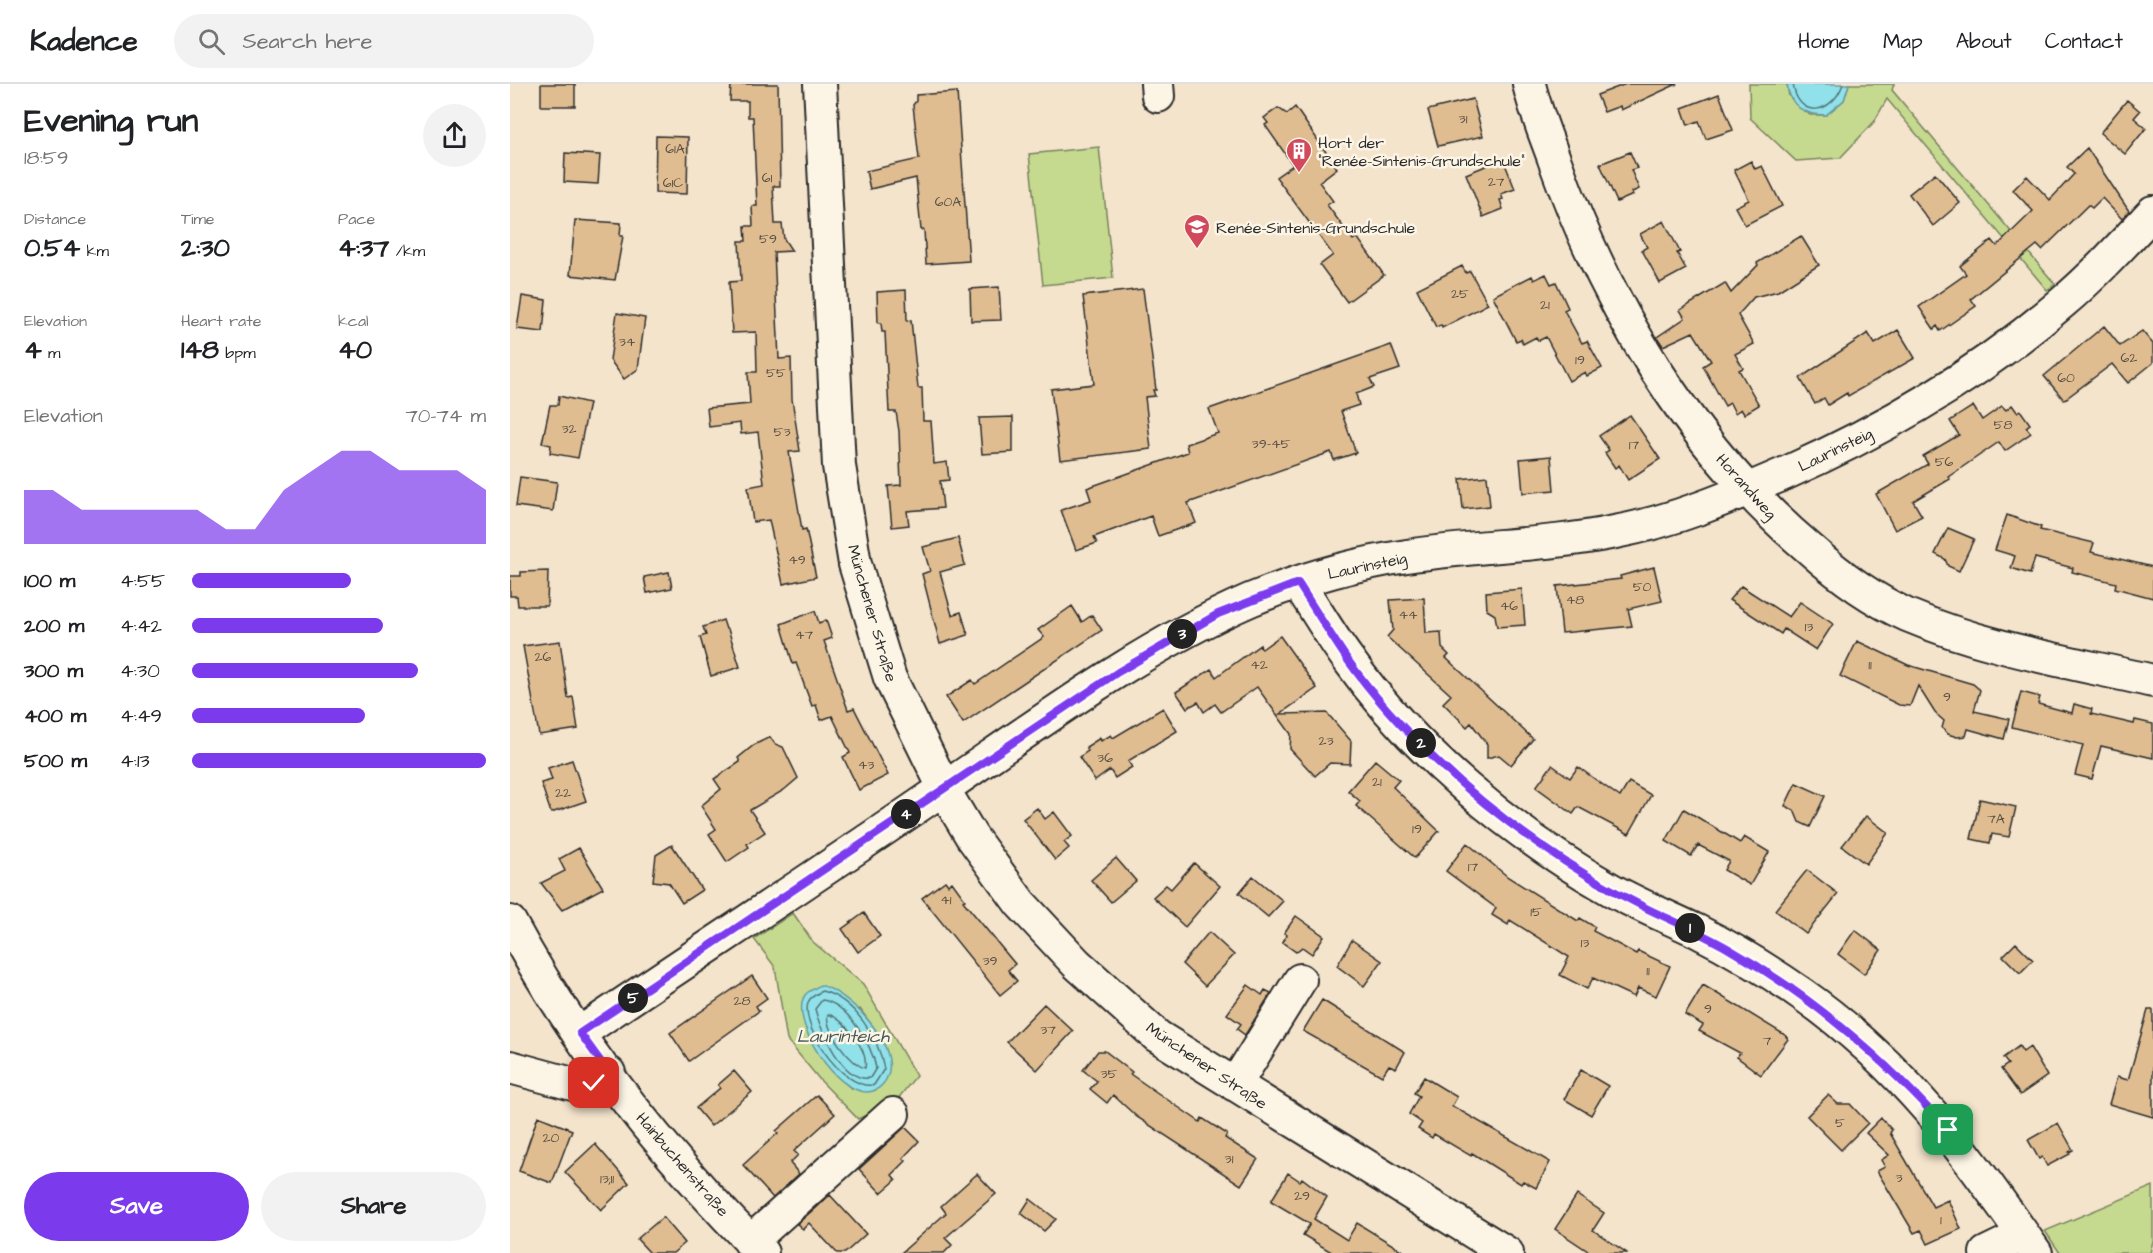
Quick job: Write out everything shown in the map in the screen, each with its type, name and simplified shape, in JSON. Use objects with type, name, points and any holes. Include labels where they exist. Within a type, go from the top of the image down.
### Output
[{"type":"street","name":"Münchener Straße","points":[[820,84],[839,466],[853,553],[890,678],[944,788],[972,837],[1020,903],[1077,964],[1157,1036],[1507,1253]]},
{"type":"street","name":"Horandweg","points":[[1529,84],[1575,219],[1614,301],[1652,366],[1708,442],[1748,490],[1786,530],[1841,576],[1905,614],[1980,642],[2153,681]]},
{"type":"street","name":"Laurinsteig","points":[[580,1033],[944,788],[1164,644],[1218,614],[1344,568],[1411,555],[1556,543],[1620,531],[1684,513],[1748,490],[1843,447],[1922,403],[1999,353],[2064,302],[2153,212]]},
{"type":"street","points":[[1298,583],[1372,691],[1432,755],[1470,790],[1538,843],[1580,871],[1649,909],[1699,932],[1776,976],[1854,1035],[1898,1076],[1948,1130],[2030,1244],[1986,1253]]},
{"type":"street","name":"Hainbuchenstraße","points":[[510,922],[545,982],[609,1073],[676,1159],[756,1247]]},
{"type":"street","points":[[1235,1085],[1300,980]]},
{"type":"street","points":[[510,1067],[576,1085],[594,1083],[609,1073]]},
{"type":"street","points":[[756,1247],[893,1114]]},
{"type":"green space","points":[[1749,84],[1787,84],[1789,96],[1810,115],[1826,115],[1844,100],[1849,84],[1894,84],[1892,90],[2055,284],[2047,290],[1887,99],[1874,122],[1840,158],[1796,161],[1750,118]]},
{"type":"green space","points":[[1099,147],[1113,278],[1043,285],[1029,154]]},
{"type":"green space","points":[[793,913],[813,942],[863,984],[916,1076],[897,1100],[858,1119],[820,1080],[787,1040],[775,967],[754,939]],"holes":[[[860,1009],[879,1035],[887,1053],[852,1089],[826,1062],[806,1030]]]},
{"type":"green space","points":[[2153,1186],[2153,1241],[2150,1253],[2060,1253],[2045,1231]]},
{"type":"water","points":[[1787,84],[1849,84],[1844,100],[1826,115],[1818,115],[1805,111],[1795,104],[1791,99]]},
{"type":"water","name":"Laurinteich","points":[[820,985],[846,999],[860,1011],[882,1041],[888,1056],[889,1071],[883,1084],[870,1092],[855,1089],[840,1079],[813,1045],[805,1026],[802,1008],[805,995]]},
{"type":"building","points":[[541,84],[575,84],[575,106],[541,106]]},
{"type":"building","points":[[731,84],[778,84],[780,186],[773,186],[775,224],[782,224],[784,239],[792,251],[774,252],[779,359],[791,358],[792,399],[800,451],[789,452],[802,530],[806,529],[816,577],[783,584],[769,520],[753,522],[748,487],[764,484],[758,432],[741,434],[740,423],[709,427],[707,408],[750,404],[748,372],[757,372],[756,332],[732,333],[729,282],[741,281],[739,241],[746,241],[745,226],[753,226],[752,206],[757,206],[753,117],[748,117],[748,101],[730,101]]},
{"type":"building","points":[[1626,84],[1677,84],[1621,110],[1620,106],[1604,112],[1597,95]]},
{"type":"building","points":[[957,92],[969,261],[926,264],[924,230],[921,230],[916,178],[870,189],[866,171],[919,159],[913,105],[916,95]]},
{"type":"building","points":[[1719,94],[1733,130],[1706,139],[1699,121],[1688,125],[1682,108]]},
{"type":"building","points":[[1473,99],[1483,136],[1438,146],[1428,110]]},
{"type":"building","points":[[2127,100],[2140,111],[2134,118],[2146,128],[2125,154],[2100,133]]},
{"type":"building","name":"Hort der \"Renée-Sintenis-Grundschule\"","points":[[1295,107],[1337,168],[1319,182],[1333,201],[1327,205],[1353,240],[1357,237],[1384,275],[1347,302],[1320,265],[1333,255],[1276,177],[1293,165],[1265,125],[1268,123],[1264,118],[1278,108],[1287,114]]},
{"type":"building","points":[[656,136],[688,137],[687,194],[655,193]]},
{"type":"building","points":[[2087,148],[2129,211],[2122,219],[2102,198],[2092,208],[2088,205],[2042,250],[2037,245],[1971,299],[1976,306],[1940,331],[1937,326],[1934,329],[1919,307],[1966,274],[1960,266],[1992,240],[1997,246],[2033,211],[2013,190],[2027,176],[2050,200],[2074,174],[2067,167]]},
{"type":"building","points":[[1630,152],[1637,168],[1631,170],[1639,189],[1632,192],[1633,195],[1617,202],[1600,164]]},
{"type":"building","points":[[565,153],[600,155],[598,184],[564,182]]},
{"type":"building","points":[[1503,159],[1515,189],[1501,194],[1503,209],[1483,217],[1466,174]]},
{"type":"building","points":[[1751,161],[1755,169],[1762,166],[1782,206],[1745,225],[1735,207],[1749,200],[1734,170]]},
{"type":"building","points":[[1935,173],[1960,203],[1933,226],[1909,194]]},
{"type":"building","points":[[575,220],[621,223],[620,236],[623,236],[615,280],[570,275]]},
{"type":"building","points":[[1664,221],[1686,269],[1660,283],[1642,250],[1647,247],[1640,234]]},
{"type":"building","points":[[1801,236],[1819,265],[1778,291],[1754,297],[1738,315],[1754,344],[1735,354],[1743,368],[1739,370],[1759,405],[1744,414],[1741,409],[1735,413],[1730,403],[1725,406],[1703,366],[1711,361],[1693,332],[1663,346],[1657,337],[1685,318],[1680,310],[1725,283],[1731,293],[1758,265],[1757,263]]},
{"type":"building","points":[[1462,266],[1466,273],[1470,271],[1488,304],[1442,328],[1441,325],[1436,327],[1417,289]]},
{"type":"building","points":[[1546,274],[1551,284],[1556,282],[1568,308],[1564,310],[1582,343],[1587,341],[1602,368],[1587,376],[1585,372],[1569,381],[1546,337],[1538,341],[1536,337],[1523,344],[1521,339],[1516,341],[1493,296],[1532,276],[1534,280]]},
{"type":"building","points":[[999,287],[1001,320],[971,321],[970,289]]},
{"type":"building","points":[[1143,289],[1156,390],[1153,390],[1155,396],[1145,397],[1151,449],[1060,460],[1051,389],[1094,384],[1083,296]]},
{"type":"building","points":[[906,290],[907,321],[911,320],[918,388],[922,388],[923,421],[931,421],[934,464],[947,462],[949,480],[940,481],[943,508],[907,511],[909,525],[892,527],[888,486],[901,485],[899,431],[896,412],[889,412],[885,332],[882,332],[881,323],[878,323],[877,292]]},
{"type":"building","points":[[522,296],[546,300],[543,332],[517,329]]},
{"type":"building","points":[[617,313],[645,318],[638,369],[624,379],[610,360]]},
{"type":"building","points":[[2104,326],[2120,346],[2142,331],[2153,344],[2153,363],[2128,383],[2112,364],[2064,400],[2044,376]]},
{"type":"building","points":[[1898,330],[1915,358],[1848,396],[1847,393],[1828,405],[1824,398],[1815,404],[1800,378],[1868,333],[1875,344]]},
{"type":"building","points":[[1391,345],[1400,369],[1370,379],[1374,387],[1356,394],[1359,405],[1341,411],[1356,453],[1334,460],[1331,452],[1188,503],[1196,523],[1158,536],[1151,516],[1094,537],[1097,543],[1076,550],[1061,510],[1091,500],[1087,488],[1188,452],[1186,444],[1218,433],[1209,409]]},
{"type":"building","points":[[559,396],[589,403],[578,458],[550,453],[551,445],[542,443],[550,405],[558,405]]},
{"type":"building","points":[[2012,405],[2017,412],[2020,410],[2030,424],[2026,427],[2031,433],[2005,451],[1999,442],[1948,477],[1950,479],[1913,501],[1922,516],[1895,530],[1876,494],[1928,464],[1923,456],[1959,435],[1950,421],[1959,415],[1973,406],[1982,420],[2002,406],[2006,410]]},
{"type":"building","points":[[1630,415],[1660,459],[1628,480],[1619,465],[1615,468],[1605,453],[1609,450],[1599,436]]},
{"type":"building","points":[[1013,417],[1013,452],[982,454],[979,418]]},
{"type":"building","points":[[1551,456],[1554,490],[1523,493],[1520,459]]},
{"type":"building","points":[[1487,476],[1490,506],[1463,509],[1460,479]]},
{"type":"building","points":[[520,477],[557,482],[553,511],[516,506]]},
{"type":"building","points":[[2007,515],[2041,527],[2040,530],[2094,543],[2091,552],[2153,567],[2153,598],[2115,588],[2116,583],[2072,572],[2073,568],[2035,558],[2030,574],[2011,568],[2015,556],[1995,550]]},
{"type":"building","points":[[1948,528],[1974,539],[1959,571],[1948,566],[1945,559],[1935,554]]},
{"type":"building","points":[[958,538],[965,565],[940,572],[952,615],[961,612],[968,635],[940,644],[922,574],[930,571],[923,547]]},
{"type":"building","points":[[1654,567],[1662,601],[1628,609],[1632,626],[1562,633],[1557,586],[1621,579],[1620,576]]},
{"type":"building","points":[[548,571],[547,606],[518,606],[517,596],[510,596],[510,576],[521,576],[521,572]]},
{"type":"building","points":[[669,572],[672,588],[647,593],[644,577]]},
{"type":"building","points":[[1741,586],[1789,617],[1800,602],[1833,624],[1816,650],[1784,629],[1781,634],[1729,600]]},
{"type":"building","points":[[1522,589],[1525,625],[1497,627],[1495,615],[1487,610],[1486,592]]},
{"type":"building","points":[[1424,598],[1426,633],[1441,632],[1442,648],[1449,655],[1446,658],[1533,739],[1511,765],[1499,755],[1487,758],[1487,744],[1471,723],[1467,727],[1443,703],[1451,695],[1387,637],[1393,630],[1390,600]]},
{"type":"building","points":[[1072,606],[1082,622],[1092,615],[1102,630],[963,723],[946,697],[972,680],[975,684],[1044,637],[1038,630]]},
{"type":"building","points":[[815,611],[819,623],[826,620],[832,638],[824,641],[848,710],[854,708],[888,775],[859,790],[843,757],[850,753],[832,716],[821,720],[816,705],[812,706],[796,663],[793,664],[781,624]]},
{"type":"building","points":[[723,620],[740,667],[711,676],[700,637],[706,635],[703,627]]},
{"type":"building","points":[[1280,636],[1317,688],[1280,714],[1327,713],[1351,741],[1350,764],[1330,763],[1315,776],[1290,749],[1291,734],[1257,687],[1221,712],[1215,704],[1204,712],[1198,702],[1187,708],[1176,692],[1211,669],[1216,677],[1260,645],[1262,649]]},
{"type":"building","points":[[560,641],[568,698],[573,697],[578,729],[539,735],[523,646]]},
{"type":"building","points":[[1857,641],[1908,665],[1973,684],[1980,690],[1974,711],[2009,719],[2004,739],[1968,729],[1966,736],[1957,737],[1948,734],[1942,728],[1944,721],[1935,713],[1918,686],[1910,706],[1899,705],[1840,676]]},
{"type":"building","points":[[2021,692],[2040,697],[2038,704],[2072,713],[2074,704],[2092,709],[2091,714],[2134,724],[2135,720],[2153,724],[2153,758],[2101,746],[2092,779],[2075,775],[2083,745],[2012,727]]},
{"type":"building","points":[[1163,708],[1177,731],[1128,761],[1132,767],[1115,778],[1110,770],[1095,781],[1079,757],[1088,751],[1086,747],[1100,738],[1101,741],[1111,735],[1113,738]]},
{"type":"building","points":[[770,737],[775,744],[783,747],[798,778],[784,790],[750,810],[765,832],[747,844],[749,847],[727,862],[709,834],[716,829],[701,806],[721,789],[714,779],[740,762],[738,758],[754,745]]},
{"type":"building","points":[[572,760],[586,801],[551,813],[541,783],[552,780],[548,768]]},
{"type":"building","points":[[1375,760],[1399,780],[1393,787],[1439,831],[1415,858],[1356,806],[1360,801],[1348,791]]},
{"type":"building","points":[[1552,765],[1570,778],[1578,767],[1620,797],[1629,782],[1651,795],[1629,834],[1578,807],[1573,814],[1536,787]]},
{"type":"building","points":[[1796,783],[1825,796],[1810,827],[1799,822],[1794,810],[1785,806]]},
{"type":"building","points":[[1980,799],[2016,807],[2009,837],[1992,834],[1990,843],[1971,839]]},
{"type":"building","points":[[1037,808],[1045,819],[1054,812],[1072,836],[1064,842],[1069,848],[1055,860],[1023,819]]},
{"type":"building","points":[[1684,809],[1740,843],[1744,837],[1769,852],[1750,885],[1724,870],[1729,861],[1698,845],[1691,856],[1666,841]]},
{"type":"building","points":[[1866,816],[1888,833],[1866,864],[1842,846]]},
{"type":"building","points":[[1467,843],[1508,877],[1578,921],[1580,918],[1595,927],[1593,931],[1636,954],[1638,951],[1670,966],[1656,996],[1638,988],[1634,997],[1593,978],[1587,989],[1560,975],[1569,957],[1510,920],[1508,925],[1492,915],[1496,908],[1446,871]]},
{"type":"building","points":[[672,845],[702,890],[682,903],[669,883],[653,881],[656,855]]},
{"type":"building","points":[[579,848],[603,888],[562,910],[541,883],[565,871],[559,859]]},
{"type":"building","points":[[1116,858],[1136,881],[1111,902],[1091,880]]},
{"type":"building","points":[[1194,863],[1220,886],[1185,927],[1153,897],[1166,885],[1171,889]]},
{"type":"building","points":[[1807,870],[1838,894],[1806,934],[1775,910]]},
{"type":"building","points":[[1253,876],[1283,901],[1268,917],[1239,893]]},
{"type":"building","points":[[945,881],[948,885],[952,882],[965,900],[963,901],[1015,964],[1008,970],[1017,981],[1000,995],[922,898]]},
{"type":"building","points":[[864,913],[880,936],[858,952],[842,929]]},
{"type":"building","points":[[1296,916],[1324,936],[1312,954],[1302,947],[1296,952],[1282,942],[1287,935],[1284,933]]},
{"type":"building","points":[[1855,930],[1881,950],[1864,974],[1838,954]]},
{"type":"building","points":[[1209,932],[1234,955],[1205,986],[1182,964]]},
{"type":"building","points":[[1352,940],[1382,961],[1364,986],[1337,966]]},
{"type":"building","points":[[2016,943],[2033,960],[2020,973],[2003,956]]},
{"type":"building","points":[[752,976],[767,998],[756,1006],[759,1011],[689,1061],[670,1033]]},
{"type":"building","points":[[1248,985],[1262,995],[1265,990],[1271,993],[1245,1035],[1237,1029],[1241,1024],[1227,1014]]},
{"type":"building","points":[[1703,985],[1788,1039],[1761,1075],[1737,1057],[1740,1053],[1699,1031],[1703,1025],[1685,1015]]},
{"type":"building","points":[[1322,1000],[1405,1052],[1396,1068],[1389,1065],[1382,1076],[1303,1031]]},
{"type":"building","points":[[1044,1004],[1073,1031],[1037,1070],[1007,1042]]},
{"type":"building","points":[[2148,1010],[2153,1010],[2153,1117],[2109,1104],[2117,1077],[2128,1080]]},
{"type":"building","points":[[2019,1046],[2023,1052],[2030,1047],[2047,1076],[2020,1095],[2001,1069],[2008,1064],[2003,1058]]},
{"type":"building","points":[[1098,1051],[1105,1051],[1132,1072],[1130,1074],[1200,1122],[1202,1118],[1227,1134],[1225,1138],[1258,1159],[1241,1185],[1137,1117],[1113,1095],[1107,1103],[1090,1089],[1097,1081],[1083,1070]]},
{"type":"building","points":[[1581,1070],[1608,1086],[1591,1115],[1564,1099]]},
{"type":"building","points":[[734,1071],[752,1092],[711,1126],[696,1108],[720,1088],[718,1085]]},
{"type":"building","points":[[1424,1077],[1457,1097],[1452,1106],[1550,1162],[1536,1188],[1523,1181],[1521,1184],[1472,1153],[1471,1156],[1434,1134],[1432,1138],[1418,1129],[1422,1123],[1409,1114],[1419,1096],[1414,1093]]},
{"type":"building","points":[[817,1095],[835,1114],[794,1151],[798,1155],[790,1163],[799,1174],[773,1198],[743,1165],[778,1133],[776,1131]]},
{"type":"building","points":[[1828,1095],[1838,1104],[1850,1104],[1868,1123],[1841,1150],[1807,1116]]},
{"type":"building","points":[[538,1116],[572,1130],[552,1183],[519,1171]]},
{"type":"building","points":[[1881,1118],[1892,1130],[1890,1133],[1933,1207],[1948,1200],[1961,1229],[1928,1244],[1921,1230],[1914,1233],[1877,1171],[1885,1167],[1881,1160],[1889,1155],[1866,1133]]},
{"type":"building","points":[[2058,1123],[2073,1150],[2069,1152],[2070,1154],[2047,1166],[2042,1157],[2039,1159],[2028,1140]]},
{"type":"building","points":[[905,1127],[919,1141],[903,1158],[906,1161],[892,1175],[896,1180],[881,1193],[859,1169]]},
{"type":"building","points":[[595,1144],[629,1183],[601,1210],[565,1172]]},
{"type":"building","points":[[1288,1173],[1300,1181],[1302,1178],[1327,1197],[1314,1219],[1347,1240],[1357,1223],[1406,1253],[1333,1253],[1303,1235],[1310,1224],[1271,1201]]},
{"type":"building","points":[[977,1174],[996,1194],[945,1238],[952,1245],[944,1253],[901,1253],[946,1213],[941,1206]]},
{"type":"building","points":[[830,1195],[866,1234],[845,1253],[837,1253],[809,1223],[803,1229],[797,1224]]},
{"type":"building","points":[[1577,1195],[1604,1213],[1593,1230],[1627,1253],[1591,1253],[1555,1229]]},
{"type":"building","points":[[1030,1199],[1056,1219],[1044,1231],[1021,1213]]},
{"type":"building","points":[[663,1217],[685,1243],[673,1253],[650,1253],[637,1239]]},
{"type":"place","name":"Hort der \"Renée-Sintenis-Grundschule\"","points":[[1299,174]]},
{"type":"place","name":"Renée-Sintenis-Grundschule","points":[[1197,250]]},
{"type":"route","points":[[594,1083],[609,1073],[580,1033],[1118,672],[1218,614],[1298,583],[1372,691],[1432,755],[1470,790],[1538,843],[1611,890],[1699,932],[1803,994],[1854,1035],[1890,1068],[1948,1130]]}]
